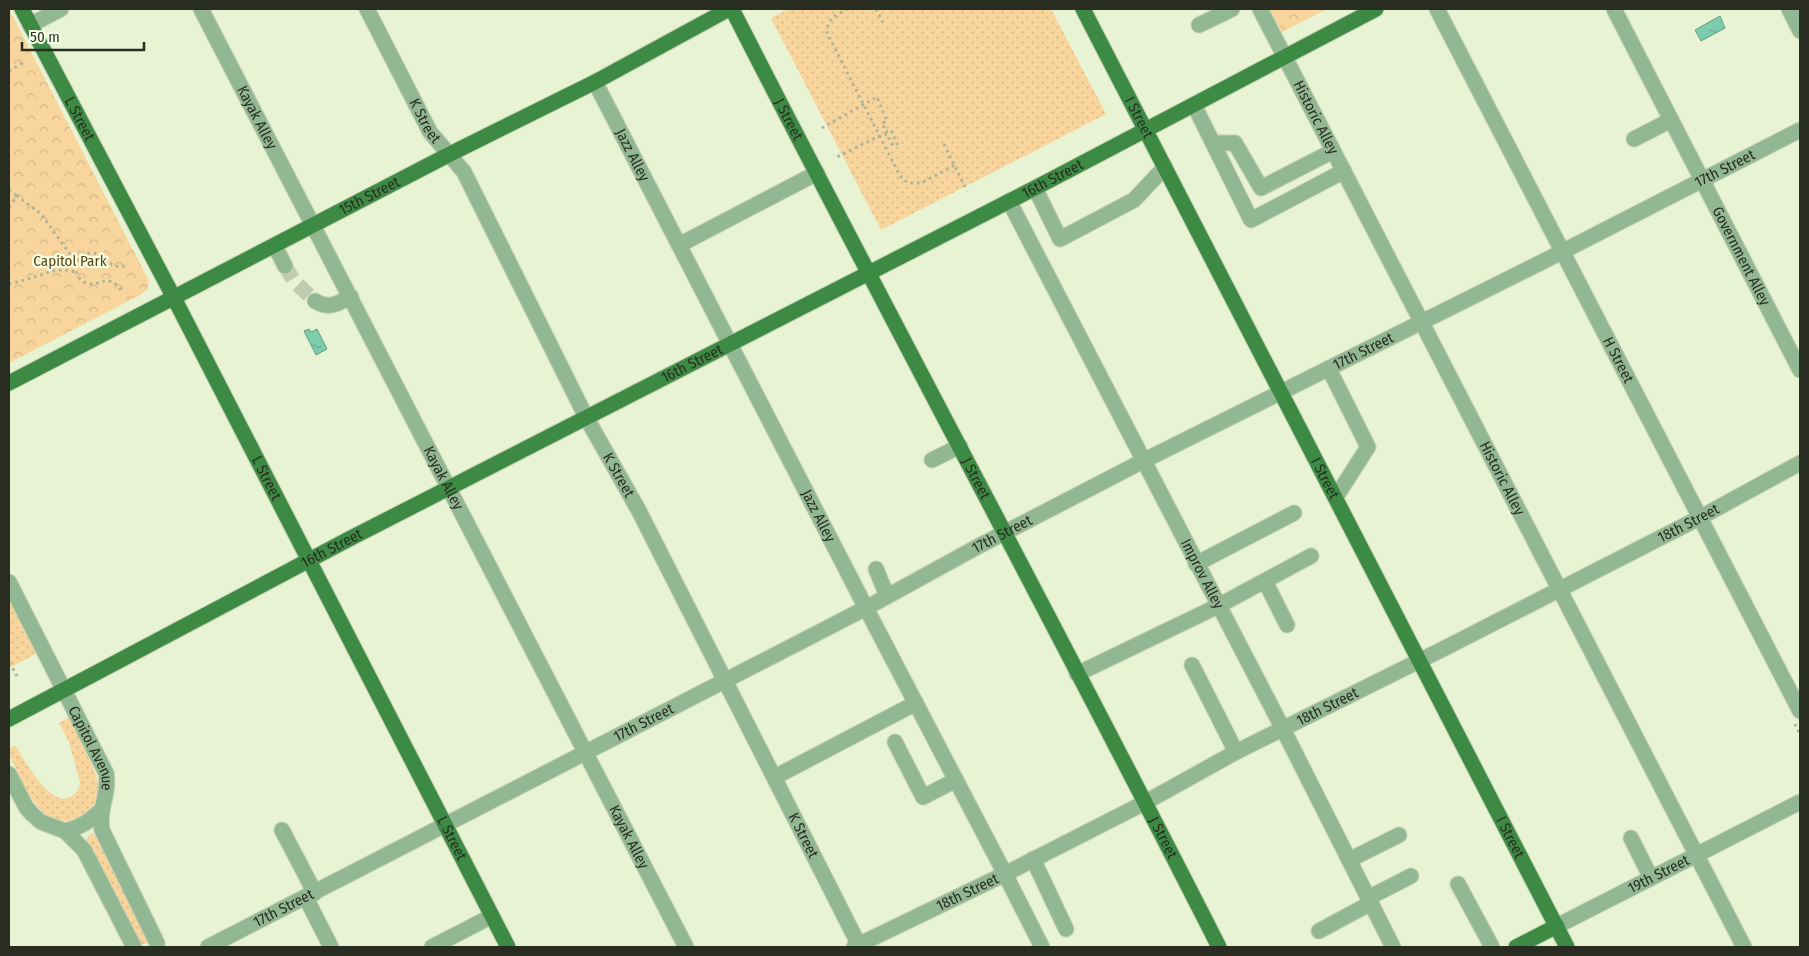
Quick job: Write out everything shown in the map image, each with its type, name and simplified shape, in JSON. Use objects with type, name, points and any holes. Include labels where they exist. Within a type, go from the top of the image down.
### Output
[{"type":"main road","name":"L Street","points":[[22,9],[174,298],[508,947]]},
{"type":"main road","name":"15th Street","points":[[9,383],[450,154],[595,82],[731,9]]},
{"type":"main road","name":"J Street","points":[[731,9],[867,273],[960,446],[1077,674],[1146,802],[1219,947]]},
{"type":"main road","name":"I Street","points":[[1083,9],[1567,947]]},
{"type":"main road","name":"16th Street","points":[[9,719],[309,560],[1035,188],[1376,9]]},
{"type":"main road","name":"19th Street","points":[[1516,947],[1557,926]]},
{"type":"street","points":[[30,26],[61,9]]},
{"type":"street","name":"Kayak Alley","points":[[201,9],[450,487],[686,947]]},
{"type":"street","name":"K Street","points":[[367,9],[430,132],[464,172],[586,417],[639,511],[726,680],[858,946]]},
{"type":"street","points":[[1198,25],[1232,9]]},
{"type":"street","name":"Historic Alley","points":[[1260,9],[1286,56],[1421,323],[1744,947]]},
{"type":"street","name":"H Street","points":[[1437,9],[1701,516],[1800,711]]},
{"type":"street","name":"Government Alley","points":[[1614,9],[1800,370]]},
{"type":"street","points":[[1789,9],[1800,31]]},
{"type":"street","name":"Jazz Alley","points":[[595,82],[730,344],[823,516],[866,608],[1006,874],[1042,947]]},
{"type":"street","points":[[1194,105],[1251,220],[1344,171]]},
{"type":"street","points":[[1634,139],[1671,120]]},
{"type":"street","name":"17th Street","points":[[208,947],[866,608],[1004,533],[1143,461],[1562,252],[1800,130]]},
{"type":"street","points":[[1213,143],[1235,143],[1261,188],[1333,151]]},
{"type":"street","points":[[1035,188],[1060,239],[1134,200],[1165,167]]},
{"type":"street","points":[[679,245],[817,174]]},
{"type":"street","name":"Improv Alley","points":[[1009,201],[1283,729],[1393,947]]},
{"type":"street","points":[[275,246],[285,266]]},
{"type":"street","points":[[315,301],[323,306],[332,306],[351,296]]},
{"type":"street","points":[[1329,369],[1368,447],[1336,497]]},
{"type":"street","points":[[932,460],[960,446]]},
{"type":"street","name":"18th Street","points":[[858,946],[1006,874],[1146,802],[1236,752],[1560,589],[1800,463]]},
{"type":"street","points":[[1196,564],[1294,513]]},
{"type":"street","points":[[1077,674],[1218,606],[1311,556]]},
{"type":"street","points":[[876,569],[887,596]]},
{"type":"street","points":[[1265,581],[1287,625]]},
{"type":"street","name":"Capitol Avenue","points":[[9,582],[106,773],[107,789],[101,810],[101,822],[106,839],[157,943],[157,947]]},
{"type":"street","points":[[1192,665],[1236,752]]},
{"type":"street","points":[[774,777],[916,704]]},
{"type":"street","points":[[895,742],[923,797],[956,780]]},
{"type":"street","points":[[9,774],[26,807],[32,814],[41,822],[65,831],[84,850],[134,947]]},
{"type":"street","name":"19th Street","points":[[1557,926],[1800,802]]},
{"type":"street","points":[[65,831],[77,828],[90,821],[101,810]]},
{"type":"street","points":[[282,830],[331,947]]},
{"type":"street","points":[[1349,860],[1399,835]]},
{"type":"street","points":[[1631,838],[1651,878]]},
{"type":"street","points":[[1033,859],[1066,929]]},
{"type":"street","points":[[1319,931],[1411,876]]},
{"type":"street","points":[[1458,884],[1492,947]]},
{"type":"street","points":[[432,947],[492,916]]},
{"type":"path","points":[[848,9],[832,17],[827,26],[827,33],[900,176],[908,183],[921,183],[955,165]]},
{"type":"path","points":[[876,9],[883,22]]},
{"type":"path","points":[[9,71],[23,63]]},
{"type":"path","points":[[822,128],[877,97],[886,121],[882,124],[886,132],[891,130],[897,144],[893,146],[887,134],[879,136],[837,157]]},
{"type":"path","points":[[944,144],[967,191]]},
{"type":"path","points":[[9,190],[41,214],[76,262],[78,277],[86,283],[106,280],[112,282],[121,290]]},
{"type":"path","points":[[9,207],[18,196]]},
{"type":"path","points":[[76,262],[82,255],[92,252],[101,256],[108,264],[121,267],[128,265]]},
{"type":"path","points":[[9,284],[55,270],[76,272]]},
{"type":"path","points":[[9,663],[18,678]]},
{"type":"green space","name":"Capitol Park","points":[[9,9],[149,281],[147,290],[140,295],[9,363]]},
{"type":"green space","points":[[789,9],[1051,9],[1106,114],[881,230],[771,18]]},
{"type":"green space","points":[[1269,9],[1327,9],[1282,32]]},
{"type":"green space","points":[[9,594],[38,653],[9,668]]},
{"type":"green space","points":[[69,717],[95,773],[99,792],[91,808],[85,813],[70,820],[57,820],[46,815],[36,805],[21,779],[9,754],[9,749],[15,745],[39,782],[56,796],[64,799],[72,796],[78,790],[80,782],[69,742],[59,723]]},
{"type":"green space","points":[[91,833],[96,836],[148,937],[147,943],[141,945],[87,844],[86,840]]},
{"type":"water","points":[[1720,16],[1725,28],[1701,41],[1695,30]]},
{"type":"water","points":[[309,329],[311,332],[317,329],[327,349],[316,355],[304,331]]},
{"type":"tunnel","points":[[285,266],[294,281],[315,301]]}]
